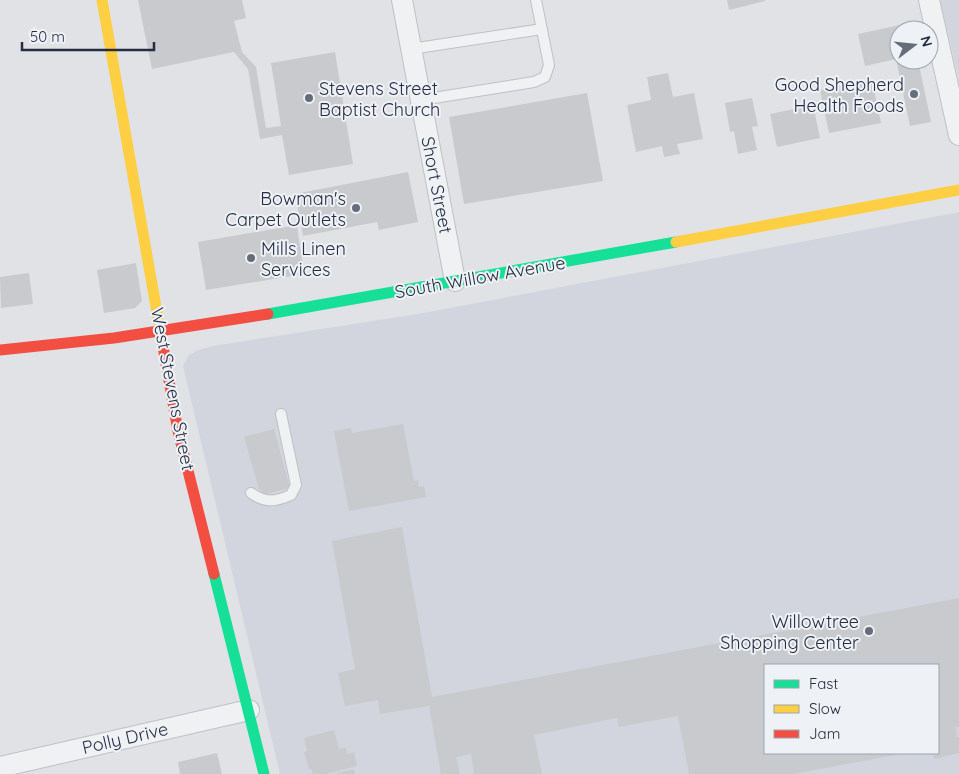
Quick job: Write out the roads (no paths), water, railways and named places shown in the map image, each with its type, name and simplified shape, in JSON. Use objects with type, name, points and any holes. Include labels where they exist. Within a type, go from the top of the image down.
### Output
[{"type":"main road","name":"West Stevens Street","points":[[102,0],[178,430],[264,774]]},
{"type":"main road","name":"South Willow Avenue","points":[[0,350],[161,332],[783,224],[959,190]]},
{"type":"street","name":"Short Street","points":[[402,0],[455,281]]},
{"type":"street","points":[[929,0],[959,135]]},
{"type":"street","name":"Polly Drive","points":[[0,767],[249,710]]},
{"type":"lane","points":[[421,100],[534,82],[545,77],[549,65],[536,0]]},
{"type":"lane","points":[[411,49],[542,29]]},
{"type":"lane","points":[[251,493],[260,499],[269,501],[280,500],[291,495],[296,485],[281,414]]},
{"type":"place","name":"Good Shepherd Health Foods","points":[[914,94]]},
{"type":"place","name":"Stevens Street Baptist Church","points":[[309,98]]},
{"type":"place","name":"Bowman's Carpet Outlets","points":[[356,208]]},
{"type":"place","name":"Mills Linen Services","points":[[251,258]]},
{"type":"place","name":"Willowtree Shopping Center","points":[[869,631]]}]
